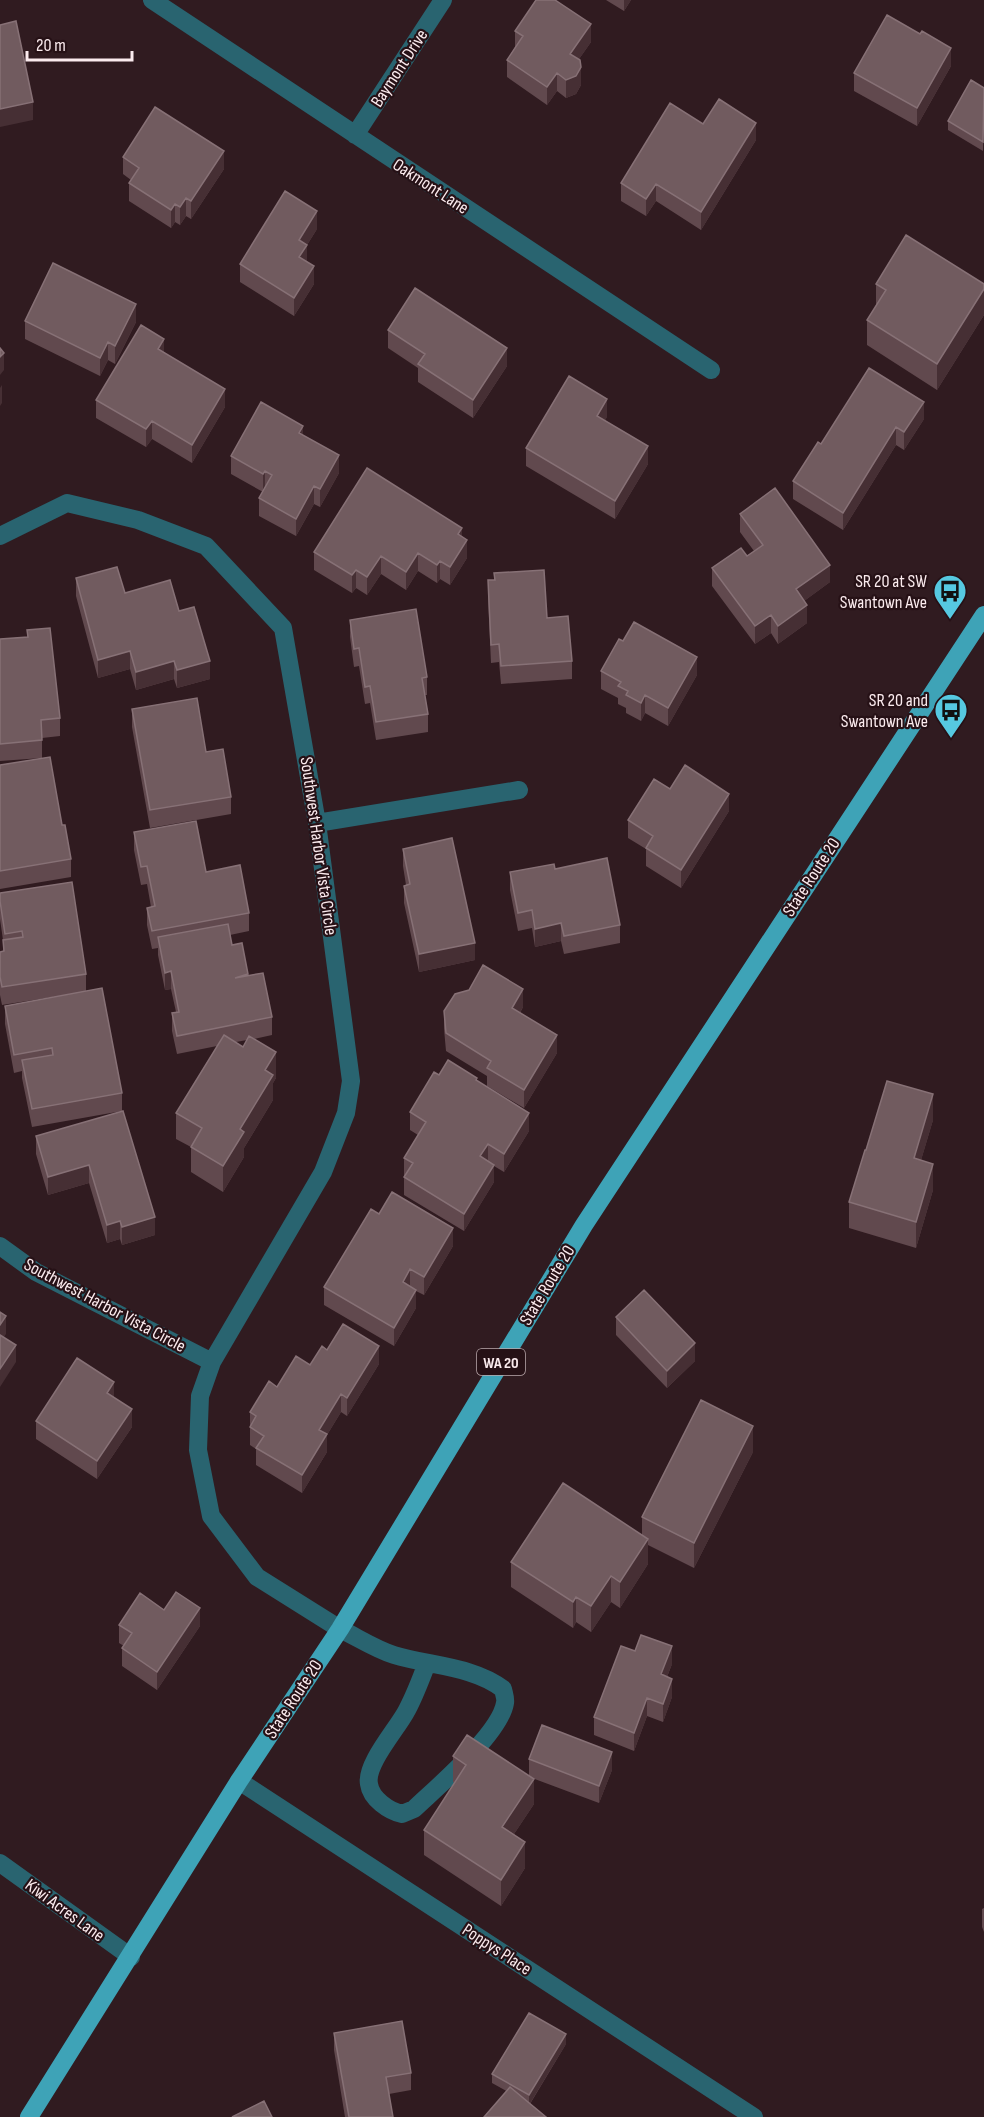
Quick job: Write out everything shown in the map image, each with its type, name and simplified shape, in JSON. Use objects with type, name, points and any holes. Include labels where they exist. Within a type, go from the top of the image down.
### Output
[{"type":"main road","name":"State Route 20","points":[[29,2117],[239,1781],[340,1629],[584,1225],[984,615]]},
{"type":"street","name":"Oakmont Lane","points":[[152,0],[711,370]]},
{"type":"street","name":"Baymont Drive","points":[[355,135],[442,0]]},
{"type":"street","name":"Southwest Harbor Vista Circle","points":[[0,536],[67,503],[138,520],[206,546],[283,628],[317,823],[351,1081],[346,1113],[323,1172],[212,1362],[200,1396],[198,1450],[211,1516],[257,1577],[340,1629],[392,1654],[490,1679],[503,1689],[505,1702],[500,1717],[487,1737],[414,1809],[402,1814],[385,1806],[375,1796],[369,1784],[370,1771],[406,1712],[427,1663]]},
{"type":"street","points":[[317,823],[519,790]]},
{"type":"street","name":"Southwest Harbor Vista Circle","points":[[0,1246],[36,1272],[212,1362]]},
{"type":"street","name":"Poppys Place","points":[[239,1781],[754,2117]]},
{"type":"street","name":"Kiwi Acres Lane","points":[[0,1863],[131,1957]]},
{"type":"building","points":[[536,0],[555,0],[591,24],[570,54],[580,60],[581,67],[576,76],[566,80],[557,73],[547,87],[507,60],[523,36],[515,31]]},
{"type":"building","points":[[887,15],[920,34],[922,31],[951,48],[917,108],[854,73]]},
{"type":"building","points":[[16,21],[33,102],[0,109],[0,25]]},
{"type":"building","points":[[971,80],[984,88],[983,142],[948,121]]},
{"type":"building","points":[[719,99],[756,123],[701,212],[656,184],[646,199],[621,183],[670,103],[703,124]]},
{"type":"building","points":[[155,107],[224,151],[191,201],[186,198],[180,207],[175,204],[171,210],[129,183],[139,168],[123,157]]},
{"type":"building","points":[[285,191],[317,211],[299,240],[307,245],[299,257],[314,266],[294,298],[240,264]]},
{"type":"building","points":[[906,235],[984,284],[984,289],[937,364],[867,320],[886,290],[876,284]]},
{"type":"building","points":[[53,263],[136,304],[115,346],[108,342],[100,358],[25,321]]},
{"type":"building","points":[[415,288],[507,348],[473,400],[418,364],[425,354],[388,330]]},
{"type":"building","points":[[141,325],[164,339],[158,349],[225,389],[192,445],[152,421],[146,429],[96,400]]},
{"type":"building","points":[[869,368],[924,402],[904,432],[896,427],[843,513],[793,481],[818,442],[821,444]]},
{"type":"building","points":[[569,376],[607,399],[597,416],[648,446],[615,501],[526,448]]},
{"type":"building","points":[[261,402],[303,426],[299,433],[339,455],[320,489],[314,486],[296,519],[259,498],[272,475],[265,471],[263,474],[231,456]]},
{"type":"building","points":[[367,468],[462,528],[458,534],[467,540],[450,567],[440,561],[437,565],[418,553],[406,572],[381,556],[367,577],[356,570],[352,575],[314,552]]},
{"type":"building","points":[[775,488],[830,565],[796,589],[807,605],[778,626],[771,615],[755,626],[712,568],[741,548],[747,556],[763,545],[740,514]]},
{"type":"building","points":[[117,567],[125,593],[170,580],[179,611],[194,607],[210,661],[177,670],[174,661],[136,672],[130,651],[98,660],[76,578]]},
{"type":"building","points":[[544,570],[547,618],[568,616],[572,661],[501,666],[499,644],[491,645],[488,580],[495,580],[494,573]]},
{"type":"building","points":[[416,609],[427,677],[422,678],[428,714],[376,722],[370,686],[365,687],[359,648],[354,649],[350,620]]},
{"type":"building","points":[[634,622],[697,657],[668,708],[645,695],[641,703],[626,695],[628,691],[618,686],[621,682],[601,671],[619,639],[623,641]]},
{"type":"building","points":[[50,628],[60,718],[41,720],[42,740],[0,744],[0,639],[28,637],[27,630]]},
{"type":"building","points":[[197,698],[206,752],[223,749],[231,797],[150,810],[132,709]]},
{"type":"building","points":[[50,757],[62,825],[65,825],[71,859],[0,871],[0,765]]},
{"type":"building","points":[[685,765],[729,794],[681,870],[646,848],[653,836],[628,820],[654,779],[670,789]]},
{"type":"building","points":[[196,821],[206,872],[240,865],[249,913],[152,931],[147,908],[155,906],[147,866],[141,867],[134,832]]},
{"type":"building","points":[[452,838],[475,943],[419,954],[404,886],[410,884],[403,849]]},
{"type":"building","points":[[607,858],[620,925],[564,936],[561,923],[535,929],[532,910],[518,913],[510,872],[554,864],[555,869]]},
{"type":"building","points":[[72,882],[86,974],[2,987],[0,952],[4,951],[3,940],[23,937],[22,931],[5,934],[0,893]]},
{"type":"building","points":[[228,924],[232,945],[242,943],[248,974],[235,978],[263,973],[272,1017],[177,1036],[172,1013],[179,1012],[171,971],[165,973],[158,937]]},
{"type":"building","points":[[483,965],[523,989],[512,1008],[557,1035],[524,1090],[487,1068],[491,1061],[446,1033],[444,1011],[455,994],[469,990]]},
{"type":"building","points":[[102,988],[122,1093],[32,1109],[22,1060],[53,1055],[52,1048],[14,1055],[5,1006]]},
{"type":"building","points":[[224,1035],[243,1047],[249,1036],[276,1052],[265,1070],[273,1075],[240,1129],[244,1132],[223,1166],[191,1147],[202,1128],[176,1113]]},
{"type":"building","points":[[448,1060],[529,1113],[504,1154],[488,1144],[480,1156],[494,1165],[464,1214],[404,1177],[413,1163],[404,1158],[426,1122],[410,1112],[434,1072],[439,1075]]},
{"type":"building","points":[[887,1081],[933,1094],[914,1158],[933,1164],[916,1222],[849,1202]]},
{"type":"building","points":[[123,1111],[155,1217],[122,1227],[120,1221],[107,1225],[89,1165],[48,1177],[36,1136]]},
{"type":"building","points":[[392,1192],[453,1228],[424,1277],[410,1269],[403,1282],[416,1290],[394,1328],[324,1287],[371,1209],[379,1214]]},
{"type":"building","points":[[644,1290],[695,1343],[667,1371],[616,1317]]},
{"type":"building","points":[[0,1312],[6,1316],[0,1325]]},
{"type":"building","points":[[343,1324],[379,1346],[347,1398],[341,1394],[319,1430],[327,1434],[302,1475],[256,1448],[264,1436],[250,1427],[256,1416],[250,1412],[269,1381],[277,1387],[296,1356],[310,1365],[322,1346],[327,1350]]},
{"type":"building","points":[[0,1335],[16,1345],[0,1369]]},
{"type":"building","points":[[77,1358],[114,1382],[107,1393],[132,1409],[97,1461],[36,1421]]},
{"type":"building","points":[[701,1400],[753,1426],[694,1543],[642,1517]]},
{"type":"building","points":[[563,1483],[648,1539],[620,1582],[611,1576],[591,1606],[576,1597],[573,1602],[511,1562]]},
{"type":"building","points":[[176,1592],[200,1608],[157,1672],[122,1648],[132,1633],[119,1625],[140,1593],[164,1610]]},
{"type":"building","points":[[641,1635],[672,1646],[661,1674],[672,1679],[663,1704],[647,1698],[634,1733],[594,1717],[621,1646],[635,1651]]},
{"type":"building","points":[[542,1725],[612,1752],[599,1786],[529,1759]]},
{"type":"building","points":[[467,1735],[534,1779],[502,1827],[525,1842],[501,1880],[424,1830],[466,1765],[453,1756]]},
{"type":"building","points":[[529,2013],[566,2034],[529,2095],[492,2074]]},
{"type":"building","points":[[402,2021],[411,2073],[386,2077],[393,2117],[349,2117],[334,2033]]},
{"type":"building","points":[[510,2087],[546,2117],[484,2117]]},
{"type":"building","points":[[264,2101],[272,2117],[232,2117]]},
{"type":"place","name":"SR 20 at SW Swantown Ave","points":[[950,620]]},
{"type":"place","name":"SR 20 and Swantown Ave","points":[[951,739]]}]
